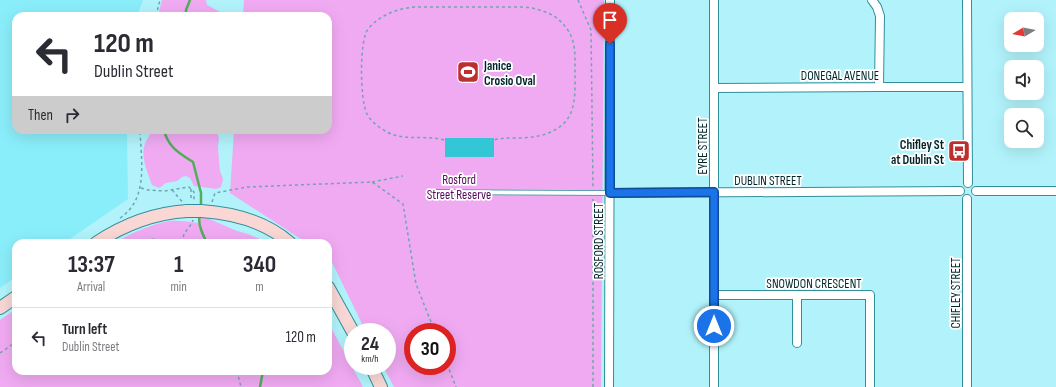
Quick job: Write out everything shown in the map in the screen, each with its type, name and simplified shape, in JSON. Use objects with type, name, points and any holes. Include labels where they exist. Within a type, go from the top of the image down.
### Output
[{"type":"main road","points":[[98,239],[146,218],[176,212],[187,207],[212,208],[225,214],[249,220],[275,232],[285,239]]},
{"type":"main road","points":[[332,293],[348,323]]},
{"type":"main road","points":[[0,308],[12,300]]},
{"type":"main road","points":[[375,375],[381,387]]},
{"type":"street","name":"ROSFORD STREET","points":[[609,387],[610,0]]},
{"type":"street","name":"EYRE STREET","points":[[714,0],[714,387]]},
{"type":"street","points":[[872,0],[877,7],[880,16],[879,87]]},
{"type":"street","points":[[967,0],[968,183]]},
{"type":"street","name":"DONEGAL AVENUE","points":[[714,88],[967,87]]},
{"type":"street","points":[[968,183],[972,184],[976,191],[974,196],[967,199],[962,197],[960,191],[961,186],[968,183]]},
{"type":"street","name":"DUBLIN STREET","points":[[610,193],[960,191]]},
{"type":"street","points":[[976,191],[1056,191]]},
{"type":"street","name":"CHIFLEY STREET","points":[[967,199],[967,387]]},
{"type":"street","name":"SNOWDON CRESCENT","points":[[714,295],[870,295],[870,387]]},
{"type":"street","points":[[797,295],[797,343]]},
{"type":"lane","name":"DUBLIN STREET","points":[[432,192],[610,193]]},
{"type":"path","points":[[157,12],[160,0]]},
{"type":"path","points":[[444,140],[437,138],[406,138],[393,135],[372,121],[365,109],[362,92],[362,52],[364,42],[368,30],[378,20],[398,9],[414,7],[525,7],[542,10],[549,13],[567,28],[575,52],[575,93],[568,119],[558,128],[543,135],[527,138],[500,138],[494,140]]},
{"type":"path","points":[[118,219],[134,204],[140,188],[142,175],[140,134]]},
{"type":"path","points":[[212,208],[215,193],[247,187],[372,182],[403,176]]},
{"type":"path","points":[[372,182],[403,204],[416,284],[431,323]]},
{"type":"path","points":[[140,188],[154,191],[172,190],[185,187],[189,187],[191,189]]},
{"type":"path","points":[[172,190],[187,207]]},
{"type":"path","points":[[183,239],[184,234],[190,226]]},
{"type":"path","points":[[0,352],[12,344]]},
{"type":"path","points":[[239,375],[241,387]]},
{"type":"path","points":[[451,375],[456,387]]},
{"type":"shaded area","points":[[0,0],[143,0],[138,12],[12,12],[12,134],[127,134],[128,199],[70,239],[12,239],[12,280],[0,288]]},
{"type":"green space","points":[[162,0],[206,0],[207,5],[220,12],[159,12]]},
{"type":"green space","name":"Rosford Street Reserve","points":[[244,0],[604,0],[601,387],[394,387],[388,375],[396,375],[396,323],[362,323],[332,262],[332,239],[301,239],[230,193],[234,134],[332,134],[332,12],[243,12]]},
{"type":"green space","points":[[150,134],[218,134],[219,138],[218,146],[220,171],[223,179],[221,187],[216,189],[194,186],[190,178],[186,176],[177,181],[166,183],[159,188],[152,185],[143,154]]},
{"type":"green space","points":[[200,215],[260,239],[122,239],[141,229],[163,222],[176,221],[198,223]]},
{"type":"green space","points":[[12,312],[12,375],[332,375],[332,329],[344,352],[344,375],[357,375],[363,387],[0,387],[0,320]]},
{"type":"building","points":[[445,138],[494,138],[494,157],[445,157]]},
{"type":"waterway","points":[[186,12],[190,0]]},
{"type":"waterway","points":[[165,134],[171,145],[193,162],[201,193],[201,208]]},
{"type":"waterway","points":[[200,215],[200,225],[205,239]]},
{"type":"waterway","points":[[260,387],[262,375]]},
{"type":"place","name":"Janice Crosio Oval","points":[[468,72]]},
{"type":"place","name":"Chifley St at Dublin St","points":[[959,151]]},
{"type":"route","points":[[610,44],[610,193],[714,192],[714,326]]}]
